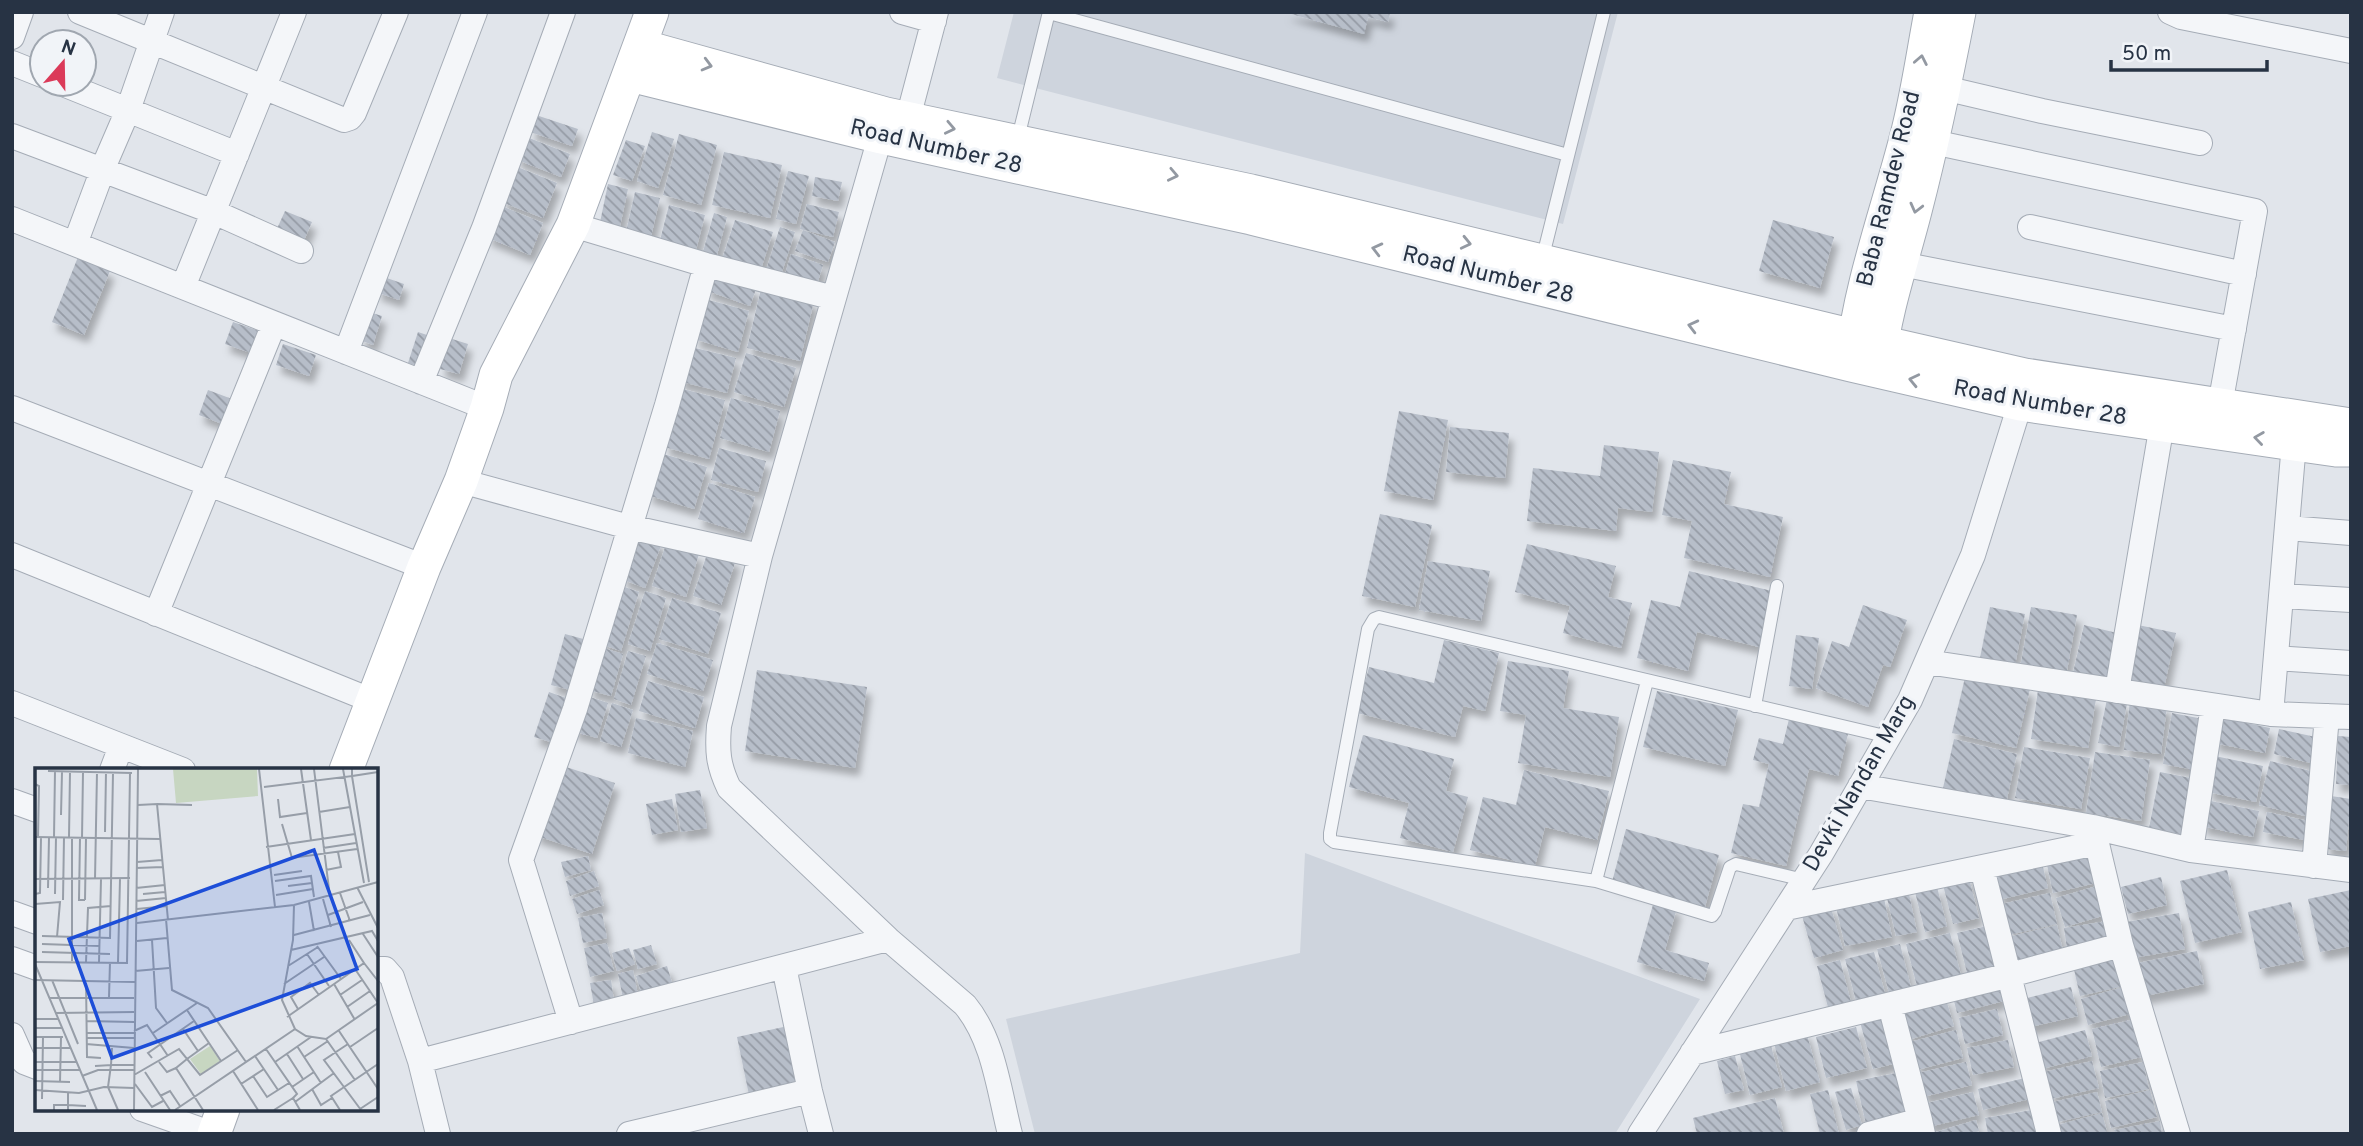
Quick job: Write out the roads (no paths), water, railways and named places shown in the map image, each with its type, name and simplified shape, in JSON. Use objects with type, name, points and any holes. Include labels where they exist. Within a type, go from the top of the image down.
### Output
[{"type":"street","points":[[12,37],[21,12]]},
{"type":"street","points":[[80,12],[344,120],[350,118],[396,12]]},
{"type":"street","points":[[75,244],[102,170],[128,110],[162,12]]},
{"type":"street","points":[[183,287],[294,12]]},
{"type":"street","points":[[346,352],[475,12]]},
{"type":"street","points":[[421,382],[484,228],[563,12]]},
{"type":"street","points":[[347,768],[424,567],[461,481],[496,375],[573,225],[652,12]]},
{"type":"street","points":[[902,12],[935,17],[834,298],[760,556],[719,726],[717,753],[721,772],[729,788],[888,939],[965,1005],[975,1017],[989,1052],[1010,1134]]},
{"type":"street","name":"Baba Ramdev Road","points":[[1866,354],[1931,12]]},
{"type":"street","points":[[1866,354],[1887,307],[1901,264],[1933,142],[1959,12]]},
{"type":"street","points":[[2170,12],[2181,17],[2248,21],[2351,51]]},
{"type":"street","name":"Road Number 28","points":[[636,60],[894,128],[1014,153],[1251,191],[1541,260],[1866,354],[2020,404],[2351,450]]},
{"type":"street","points":[[1944,88],[2200,144]]},
{"type":"street","points":[[98,98],[237,154]]},
{"type":"street","points":[[12,136],[214,212],[301,251]]},
{"type":"street","points":[[1933,142],[2255,211],[2220,405]]},
{"type":"street","name":"Road Number 28","points":[[1014,153],[1251,218],[1866,354],[2025,375],[2351,425]]},
{"type":"street","points":[[12,219],[487,408]]},
{"type":"street","points":[[573,225],[706,265],[834,298]]},
{"type":"street","points":[[2030,227],[2244,274]]},
{"type":"street","points":[[1901,264],[2234,329]]},
{"type":"street","points":[[571,1022],[521,860],[575,709],[667,405],[706,265]]},
{"type":"street","points":[[156,614],[274,324]]},
{"type":"street","name":"Devki Nandan Marg","points":[[1647,1133],[1692,1053],[1804,880],[1910,700],[1973,555],[2020,404]]},
{"type":"street","points":[[13,411],[424,567]]},
{"type":"street","points":[[2117,691],[2162,424]]},
{"type":"street","points":[[2271,714],[2294,443]]},
{"type":"street","points":[[461,481],[629,527],[760,556]]},
{"type":"street","points":[[2287,528],[2351,533]]},
{"type":"street","points":[[12,555],[373,701]]},
{"type":"street","points":[[2281,596],[2351,600]]},
{"type":"street","points":[[2276,658],[2351,663]]},
{"type":"street","points":[[1927,662],[2271,714],[2339,716],[2314,866]]},
{"type":"street","points":[[12,703],[178,768]]},
{"type":"street","points":[[2191,850],[2213,706]]},
{"type":"street","points":[[113,768],[121,746]]},
{"type":"street","points":[[1860,786],[2095,835],[2351,870]]},
{"type":"street","points":[[12,801],[35,809]]},
{"type":"street","points":[[1786,908],[1982,868],[2095,835]]},
{"type":"street","points":[[2095,835],[2121,945],[2178,1134]]},
{"type":"street","points":[[1982,868],[2049,1134]]},
{"type":"street","points":[[12,913],[35,921]]},
{"type":"street","points":[[420,1061],[888,939]]},
{"type":"street","points":[[1692,1053],[2121,945]]},
{"type":"street","points":[[12,959],[35,967]]},
{"type":"street","points":[[784,967],[821,1134]]},
{"type":"street","points":[[378,969],[385,969],[392,977],[420,1061],[438,1134]]},
{"type":"street","points":[[1869,1134],[1922,1127],[1890,1005]]},
{"type":"street","points":[[12,1035],[24,1067]]},
{"type":"street","points":[[629,1134],[692,1127],[810,1091]]},
{"type":"street","points":[[148,1111],[213,1134],[222,1111]]},
{"type":"lane","points":[[1541,260],[1604,12]]},
{"type":"lane","points":[[1014,153],[1049,13],[1568,155]]},
{"type":"lane","points":[[1755,706],[1777,586]]},
{"type":"lane","points":[[1804,880],[1736,864],[1730,867],[1712,916],[1595,881],[1334,842],[1330,839],[1368,629],[1374,619],[1380,617],[1889,737]]},
{"type":"lane","points":[[1595,881],[1647,681]]}]
